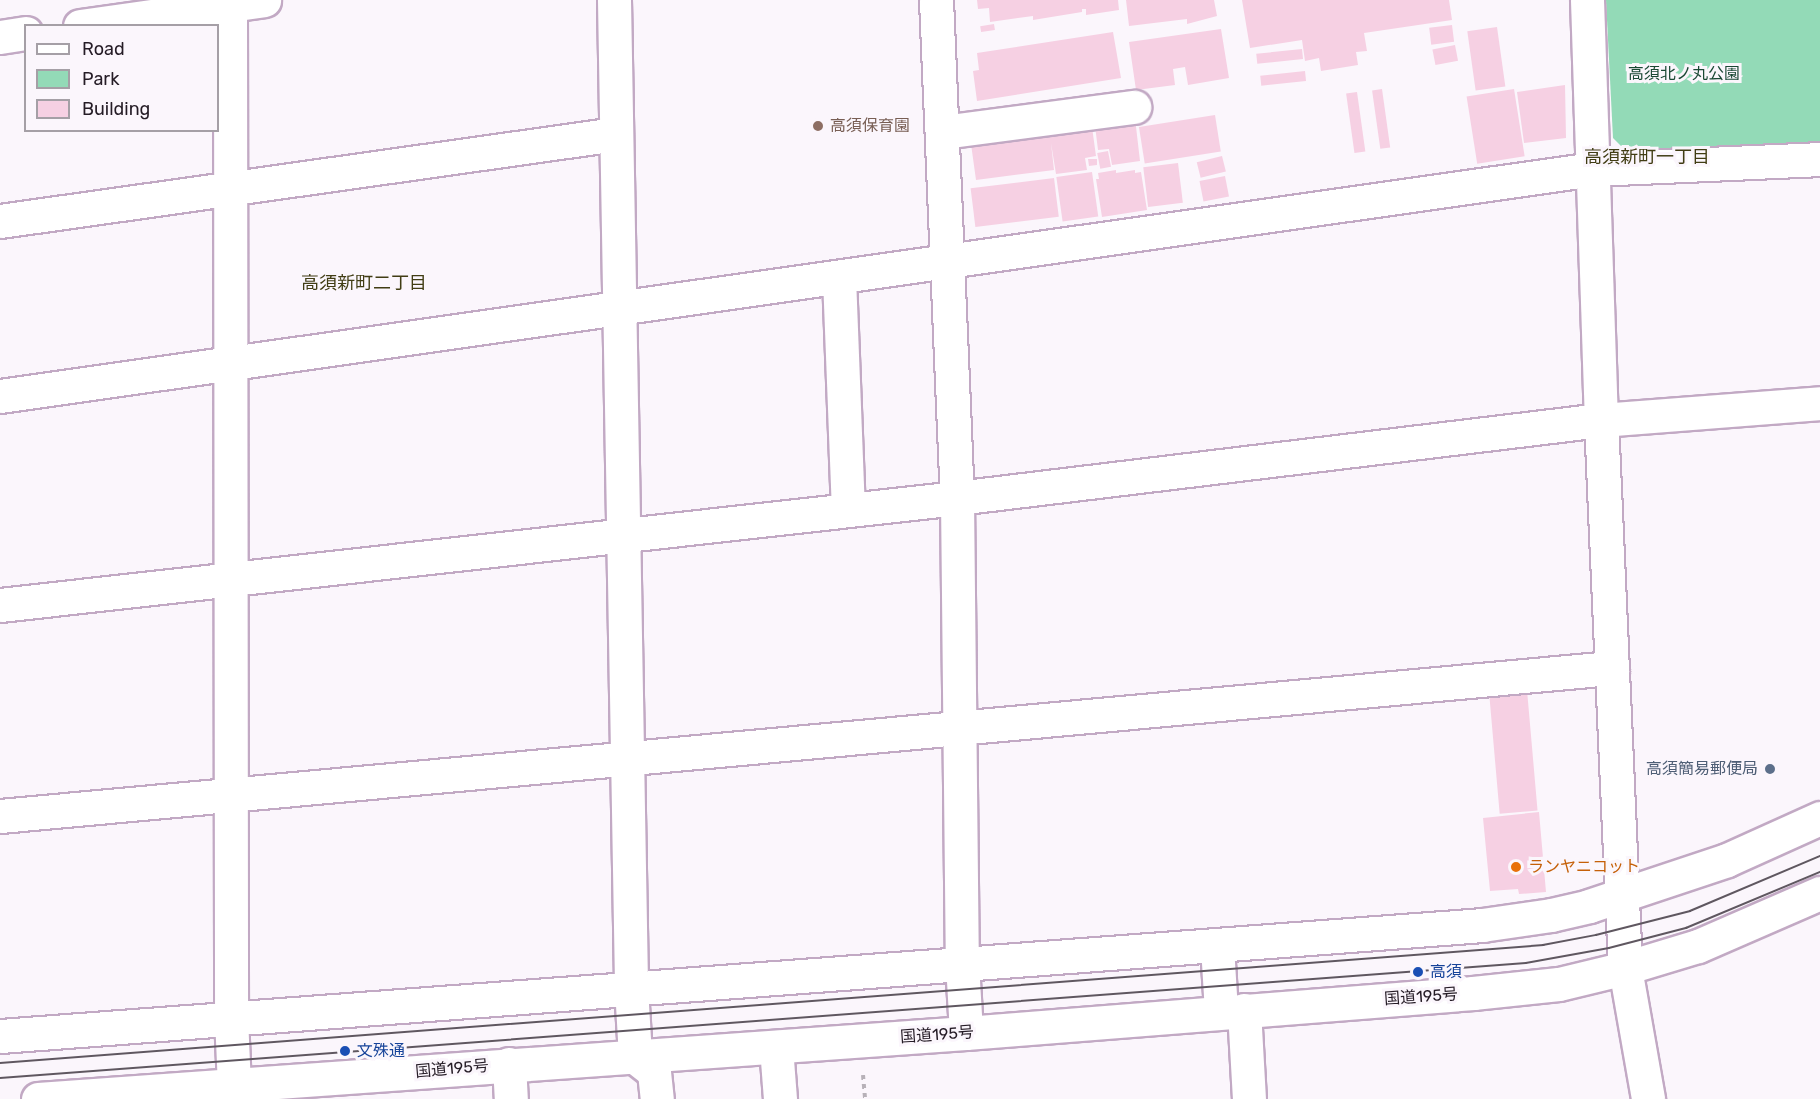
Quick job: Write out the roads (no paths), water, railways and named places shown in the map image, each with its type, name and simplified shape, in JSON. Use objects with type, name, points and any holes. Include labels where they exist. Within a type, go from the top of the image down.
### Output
[{"type":"main road","points":[[94,24],[264,0]]},
{"type":"main road","points":[[614,0],[629,758],[631,987],[635,1057],[654,1072],[657,1099]]},
{"type":"main road","points":[[936,0],[949,261],[957,498],[958,728],[962,963],[966,1033]]},
{"type":"main road","points":[[1587,0],[1601,420],[1625,968],[1648,1099]]},
{"type":"main road","points":[[230,5],[231,1017],[234,1087]]},
{"type":"main road","points":[[0,37],[24,33]]},
{"type":"main road","points":[[943,132],[1134,107]]},
{"type":"main road","points":[[0,221],[616,134]]},
{"type":"main road","points":[[0,396],[1593,169],[1820,159]]},
{"type":"main road","points":[[839,277],[848,510]]},
{"type":"main road","points":[[0,606],[231,578],[957,498],[1601,420],[1820,403]]},
{"type":"main road","points":[[0,816],[1612,668]]},
{"type":"main road","points":[[0,1036],[1482,925],[1551,915],[1622,894],[1727,860],[1820,818]]},
{"type":"main road","name":"国道195号","points":[[38,1099],[234,1087],[509,1064],[966,1033],[1559,984],[1625,968],[1698,946],[1820,893]]},
{"type":"main road","points":[[1217,946],[1233,1011],[1250,1099]]},
{"type":"main road","points":[[776,1047],[780,1099]]},
{"type":"main road","points":[[509,1064],[511,1099]]},
{"type":"tram line","points":[[0,1063],[1543,945],[1596,935],[1690,911],[1820,856]]},
{"type":"tram line","points":[[0,1078],[1526,963],[1609,948],[1686,928],[1820,872]]},
{"type":"place","name":"高須保育園","points":[[818,126]]},
{"type":"place","name":"高須簡易郵便局","points":[[1770,769]]},
{"type":"place","name":"ランヤニコット","points":[[1516,867]]},
{"type":"place","name":"高須","points":[[1418,972]]},
{"type":"place","name":"文殊通","points":[[345,1051]]},
{"type":"district","name":"高須新町一丁目","points":[[1647,157]]},
{"type":"district","name":"高須新町二丁目","points":[[364,283]]},
{"type":"park label","name":"高須北ノ丸公園","points":[[1684,74]]}]
